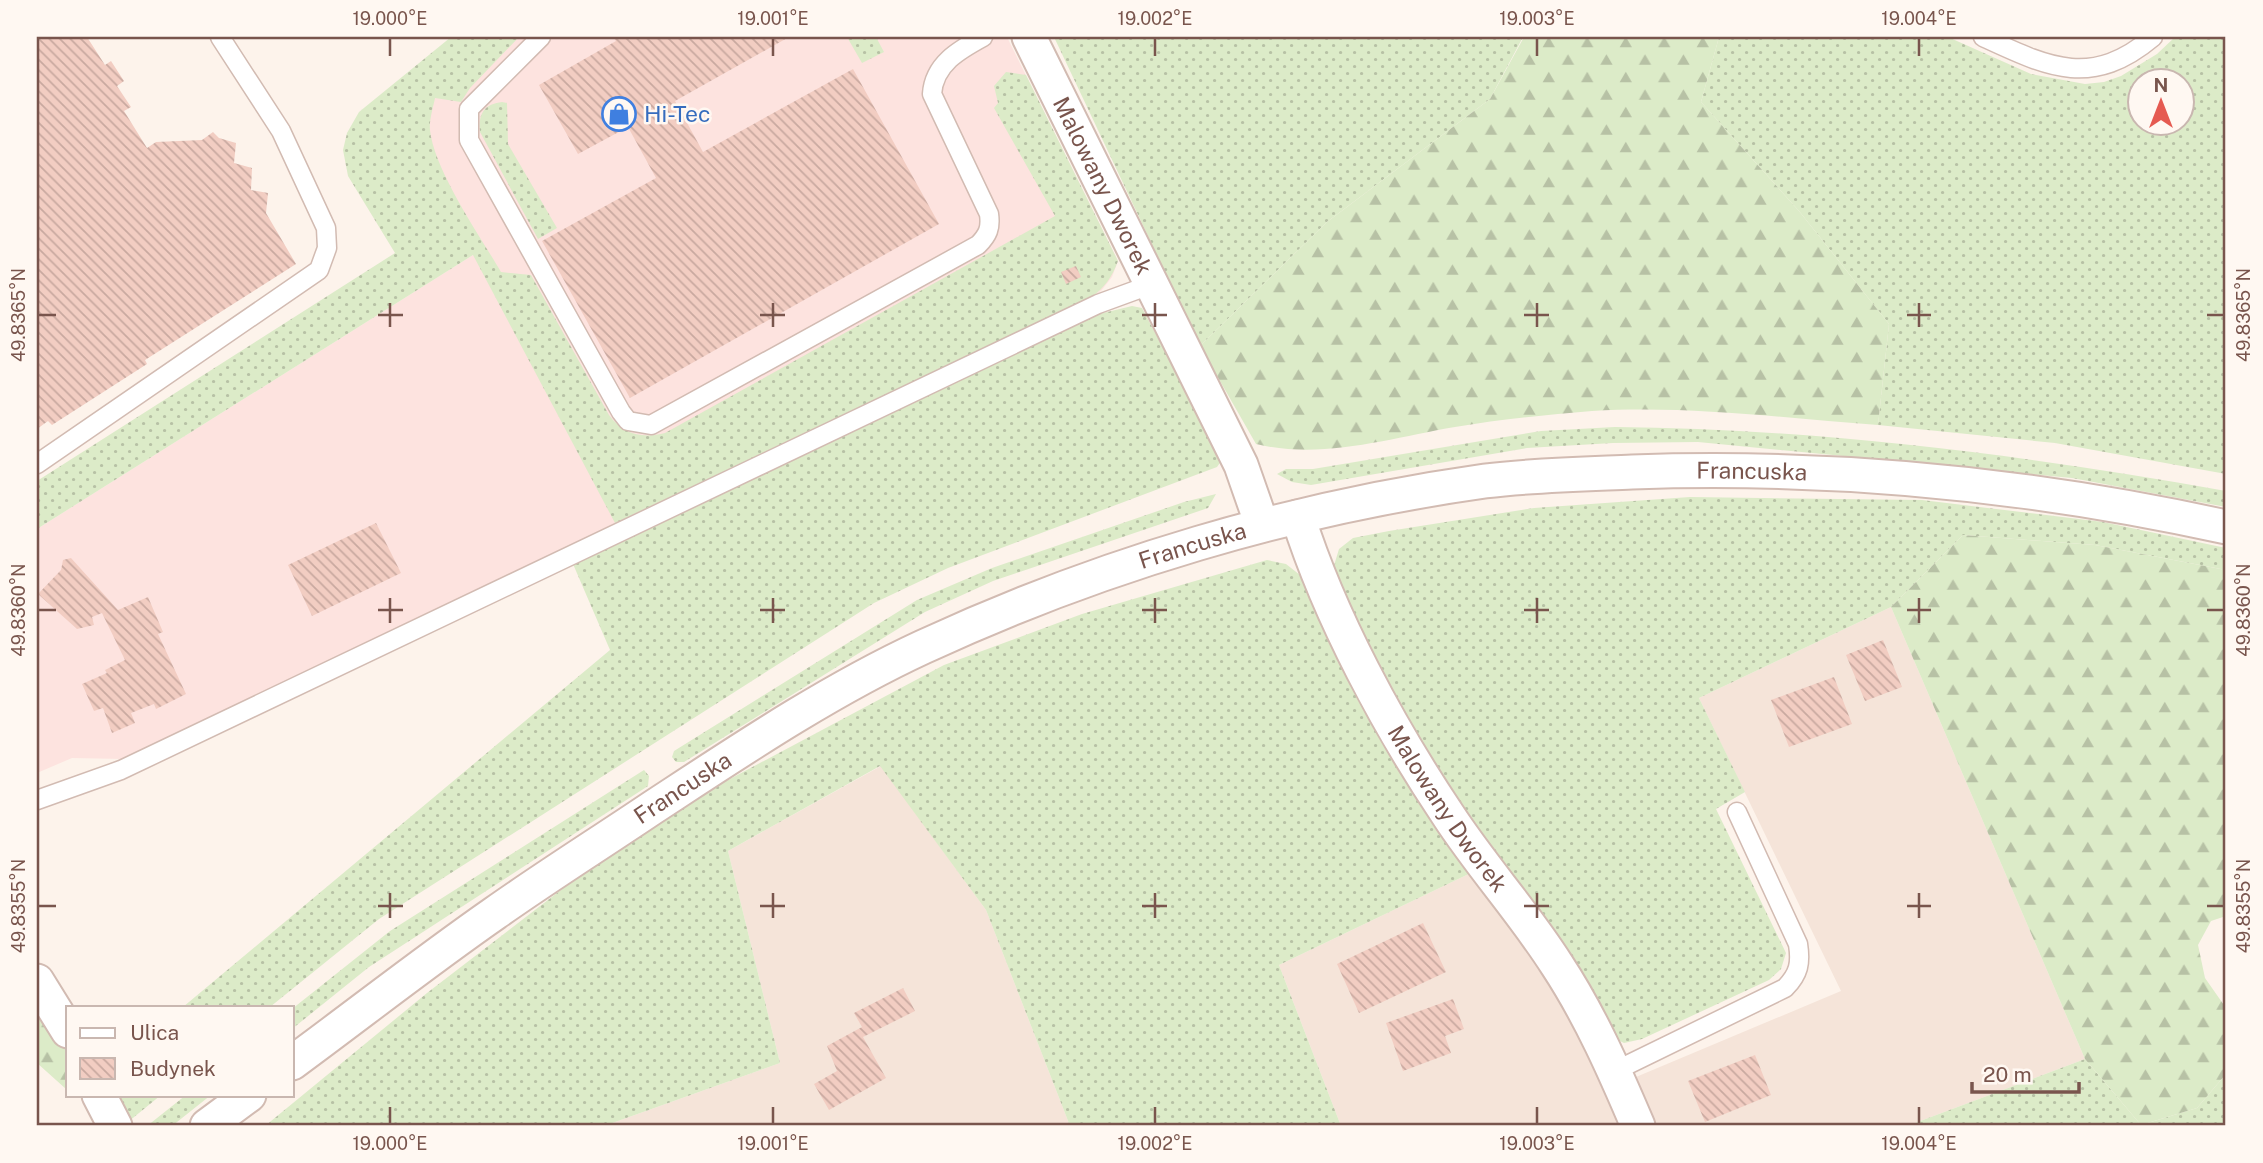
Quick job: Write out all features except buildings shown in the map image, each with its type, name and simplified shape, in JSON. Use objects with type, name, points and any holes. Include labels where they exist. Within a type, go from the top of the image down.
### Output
[{"type":"street","name":"Malowany Dworek","points":[[1029,37],[1241,465],[1262,525]]},
{"type":"street","name":"Francuska","points":[[294,1062],[496,912],[808,710],[920,648],[1047,596],[1164,554],[1262,525],[1488,481],[1721,469],[1930,480],[2051,495],[2226,527]]},
{"type":"street","name":"Malowany Dworek","points":[[1298,517],[1315,570],[1336,617],[1421,772],[1449,817],[1558,966],[1615,1070],[1639,1126]]},
{"type":"street","points":[[37,981],[66,1028]]},
{"type":"street","points":[[100,1096],[115,1126]]},
{"type":"street","points":[[207,1126],[248,1096]]},
{"type":"lane","points":[[37,464],[318,270],[327,248],[326,228],[281,131],[220,37]]},
{"type":"lane","points":[[541,37],[469,109],[469,140],[621,412],[628,421],[651,425],[942,265],[986,237],[990,225],[989,214],[932,94],[933,82],[942,65],[962,48],[983,37]]},
{"type":"lane","points":[[1983,37],[2045,65],[2081,70],[2111,64],[2152,37]]},
{"type":"lane","points":[[37,800],[121,771],[1098,304],[1150,285]]},
{"type":"lane","points":[[1615,1070],[1786,988],[1795,978],[1800,962],[1798,944],[1737,812]]},
{"type":"shaded area","points":[[472,37],[1007,37],[1118,261],[1112,277],[1101,291],[1090,298],[124,759],[72,758],[37,773],[37,529],[473,255],[390,115]]},
{"type":"shaded area","points":[[1891,607],[2085,1059],[1907,1126],[1648,1126],[1633,1088],[1636,1077],[1841,991],[1699,698]]},
{"type":"shaded area","points":[[881,766],[986,910],[1070,1126],[604,1126],[780,1063],[728,851]]},
{"type":"shaded area","points":[[1477,870],[1551,974],[1629,1126],[1341,1126],[1279,965]]},
{"type":"green space","points":[[451,37],[519,37],[470,88],[461,102],[435,98],[430,130],[433,146],[459,202],[501,272],[531,275],[609,415],[627,431],[641,435],[665,433],[1055,216],[994,108],[998,103],[994,86],[1006,72],[1026,75],[1118,261],[1107,282],[1090,298],[615,523],[473,255],[37,529],[37,481],[395,253],[348,176],[343,150],[347,133],[359,112]]},
{"type":"green space","points":[[847,37],[876,37],[884,52],[862,63]]},
{"type":"green space","points":[[1054,37],[1523,37],[1490,99],[1327,222],[1200,346]]},
{"type":"green space","points":[[1524,37],[1719,37],[1701,102],[1799,211],[1889,324],[1878,425],[1735,413],[1592,411],[1489,422],[1331,449],[1306,450],[1256,444],[1200,346],[1327,222],[1490,99]]},
{"type":"green space","points":[[1719,37],[1948,37],[2031,74],[2085,84],[2104,82],[2126,73],[2126,136],[2196,136],[2196,66],[2137,66],[2157,54],[2175,37],[2226,37],[2226,474],[2055,443],[1878,425],[1889,324],[1799,211],[1701,102]]},
{"type":"green space","points":[[507,103],[508,144],[557,228],[538,239],[480,132],[481,115],[491,105]]},
{"type":"green space","points":[[1132,306],[1142,308],[1222,460],[1217,467],[948,568],[874,603],[379,919],[271,1006],[184,1006],[610,650],[573,564],[1099,314]]},
{"type":"green space","points":[[1615,427],[1769,433],[1998,455],[2226,491],[2226,507],[2072,478],[1698,442],[1527,448],[1311,485],[1292,482],[1277,474],[1286,469],[1313,469],[1541,431]]},
{"type":"green space","points":[[1216,494],[1208,508],[993,581],[925,612],[684,762],[676,762],[672,757],[674,751],[917,600],[992,568],[1184,502]]},
{"type":"green space","points":[[1690,497],[1922,500],[2103,522],[2226,548],[2226,570],[2095,545],[1963,535],[1891,607],[1699,698],[1745,792],[1716,809],[1786,953],[1781,969],[1769,980],[1642,1039],[1624,1043],[1610,1036],[1429,769],[1332,572],[1339,549],[1353,538],[1534,508]]},
{"type":"green space","points":[[1963,535],[2095,545],[2226,570],[2226,916],[2211,921],[2198,945],[2205,978],[2226,1008],[2226,1074],[2197,1108],[2141,1125],[2085,1059],[1891,607]]},
{"type":"green space","points":[[1267,560],[1286,564],[1300,575],[1477,870],[1279,965],[1341,1126],[1070,1126],[986,910],[880,766],[728,851],[780,1063],[604,1126],[265,1126],[427,993],[583,873],[713,788],[944,665],[1082,614]]},
{"type":"green space","points":[[644,770],[649,776],[648,786],[369,967],[294,1027],[294,1007],[390,931]]},
{"type":"green space","points":[[37,995],[66,1042],[66,1089],[37,1063]]},
{"type":"green space","points":[[2085,1059],[2141,1125],[2197,1108],[2226,1074],[2226,1126],[1907,1126]]},
{"type":"green space","points":[[110,1096],[160,1096],[128,1122]]},
{"type":"green space","points":[[185,1096],[210,1096],[172,1126],[147,1126]]},
{"type":"place","name":"Hi-Tec","points":[[619,114]]}]
